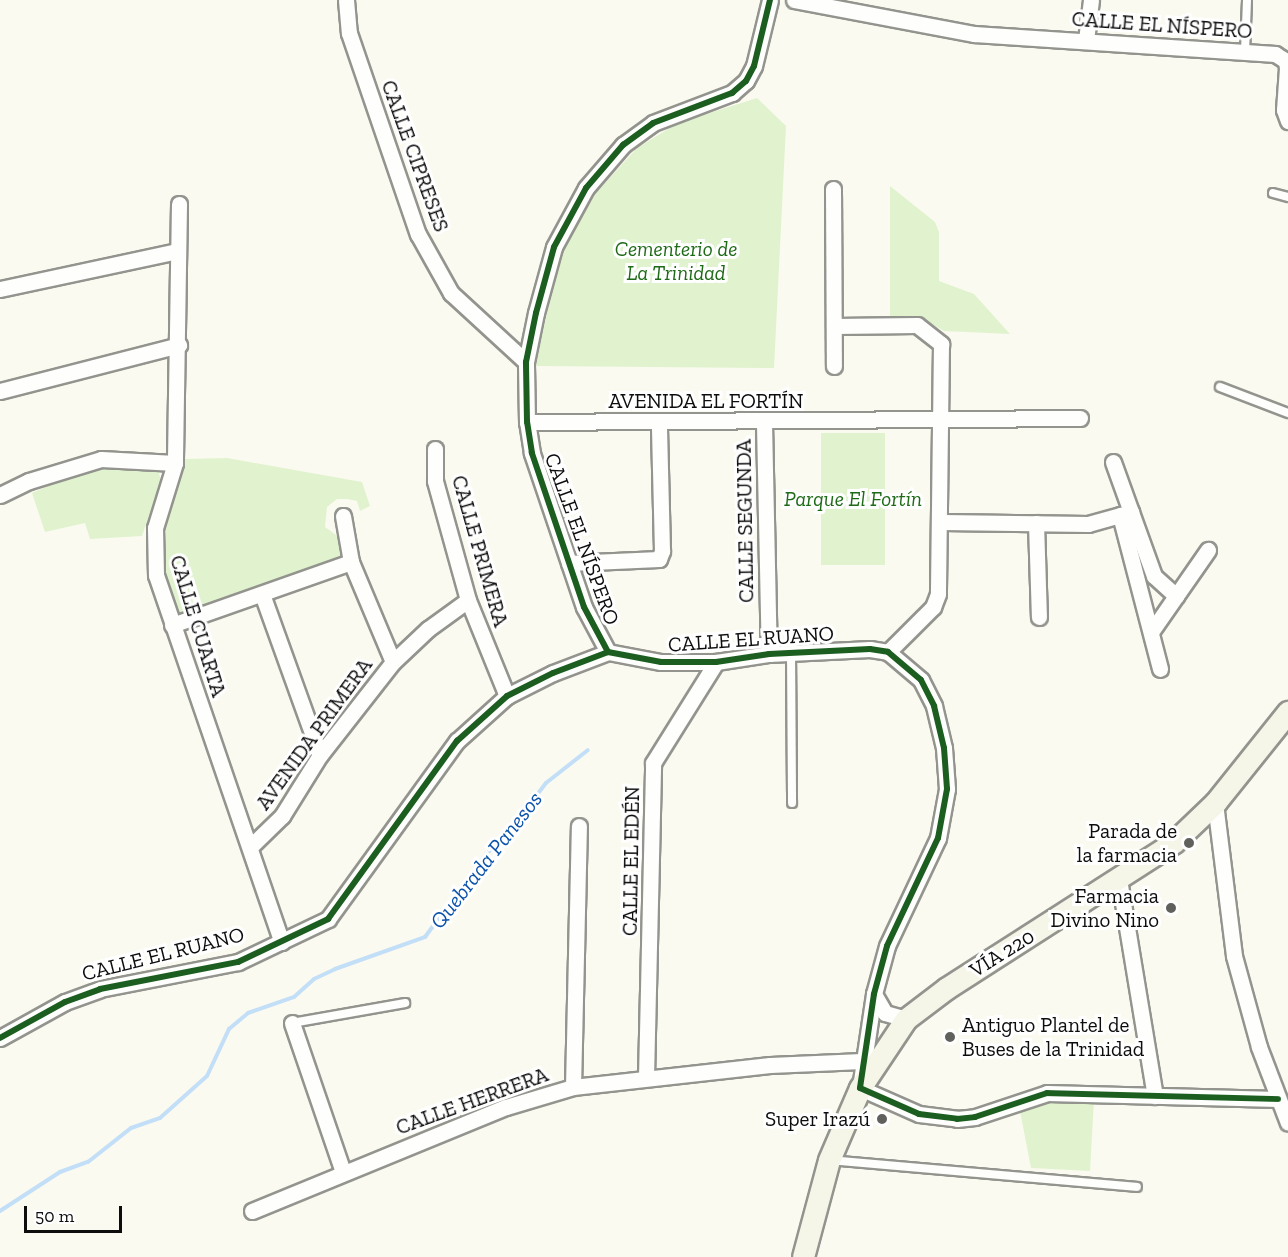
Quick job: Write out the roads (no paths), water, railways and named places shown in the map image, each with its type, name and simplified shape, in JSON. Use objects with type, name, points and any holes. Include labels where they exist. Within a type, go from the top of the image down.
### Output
[{"type":"main road","name":"VÍA 220","points":[[803,1257],[829,1160],[860,1088],[906,1019],[947,988],[1174,842],[1215,803],[1288,712]]},
{"type":"street","name":"CALLE CIPRESES","points":[[346,0],[349,33],[418,234],[451,293],[526,362]]},
{"type":"street","name":"CALLE EL NÍSPERO","points":[[609,652],[584,608],[544,494],[527,422],[526,362],[554,247],[586,188],[623,145],[653,123],[732,93],[746,81],[753,66],[770,0]]},
{"type":"street","name":"CALLE EL NÍSPERO","points":[[794,0],[974,34],[1275,54],[1286,61],[1284,110],[1288,121]]},
{"type":"street","points":[[1086,40],[1091,0]]},
{"type":"street","points":[[833,189],[834,366]]},
{"type":"street","name":"CALLE CUARTA","points":[[179,204],[179,345],[175,463],[154,528],[153,547],[156,575],[282,942]]},
{"type":"street","points":[[0,289],[178,251]]},
{"type":"street","points":[[834,326],[917,325],[929,331],[940,344],[942,522],[938,594],[933,608],[888,652],[921,680],[934,706],[944,748],[947,789],[938,838],[887,946],[874,994],[862,1060],[860,1088],[919,1114],[957,1119],[975,1118],[1047,1093],[1278,1099]]},
{"type":"street","points":[[0,391],[179,345]]},
{"type":"street","name":"AVENIDA EL FORTÍN","points":[[527,422],[658,424],[942,418],[1080,418]]},
{"type":"street","name":"CALLE SEGUNDA","points":[[764,423],[769,654]]},
{"type":"street","points":[[569,563],[658,559],[662,551],[658,424]]},
{"type":"street","name":"CALLE PRIMERA","points":[[435,449],[435,481],[468,600],[507,696]]},
{"type":"street","points":[[0,495],[29,481],[101,459],[175,463]]},
{"type":"street","points":[[1113,462],[1160,669]]},
{"type":"street","points":[[942,522],[1088,524],[1126,514]]},
{"type":"street","points":[[1126,514],[1154,576],[1176,596]]},
{"type":"street","points":[[343,516],[351,562],[393,663]]},
{"type":"street","points":[[1036,523],[1039,617]]},
{"type":"street","points":[[1151,632],[1208,550]]},
{"type":"street","points":[[172,626],[351,562]]},
{"type":"street","points":[[262,594],[320,755]]},
{"type":"street","name":"AVENIDA PRIMERA","points":[[250,847],[282,816],[320,755],[393,663],[428,629],[468,600]]},
{"type":"street","name":"CALLE EL RUANO","points":[[0,1038],[65,1002],[100,989],[199,972],[238,962],[328,919],[337,910],[457,741],[507,696],[553,672],[609,652],[661,662],[716,662],[791,652],[870,648],[888,652]]},
{"type":"street","name":"CALLE EL EDÉN","points":[[646,1078],[654,763],[716,662]]},
{"type":"street","points":[[1215,803],[1234,956],[1259,1047],[1288,1123]]},
{"type":"street","points":[[573,1087],[579,826]]},
{"type":"street","points":[[1119,879],[1155,1096]]},
{"type":"street","points":[[874,994],[885,1013],[906,1019]]},
{"type":"street","points":[[292,1023],[343,1172]]},
{"type":"street","name":"CALLE HERRERA","points":[[252,1211],[506,1107],[573,1087],[804,1062],[862,1060]]},
{"type":"lane","points":[[1245,52],[1247,0]]},
{"type":"lane","points":[[1273,193],[1288,197]]},
{"type":"lane","points":[[1220,387],[1288,413]]},
{"type":"lane","points":[[791,652],[792,803]]},
{"type":"lane","points":[[292,1023],[405,1003]]},
{"type":"lane","points":[[829,1160],[1137,1187]]},
{"type":"waterway","name":"Quebrada Panesos","points":[[0,1211],[60,1172],[88,1162],[131,1128],[160,1118],[207,1076],[229,1029],[248,1013],[294,997],[314,979],[335,969],[425,937],[487,853],[503,840],[546,783],[588,750]]},
{"type":"place","name":"Parada de la farmacia","points":[[1189,843]]},
{"type":"place","name":"Farmacia Divino Nino","points":[[1171,908]]},
{"type":"place","name":"Antiguo Plantel de Buses de la Trinidad","points":[[950,1037]]},
{"type":"place","name":"Super Irazú","points":[[882,1119]]},
{"type":"park label","name":"Cementerio de La Trinidad","points":[[676,261]]},
{"type":"park label","name":"Parque El Fortín","points":[[853,499]]}]
